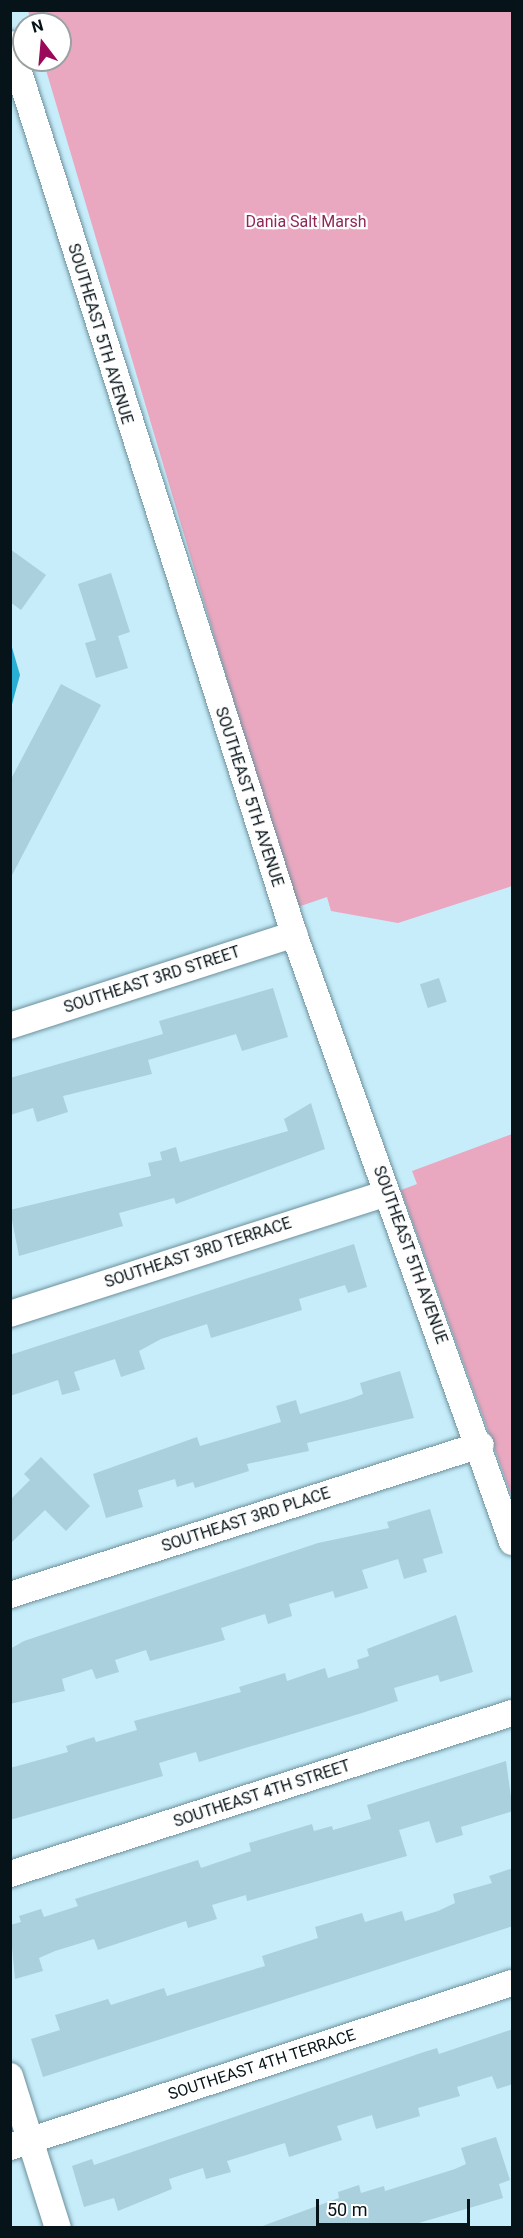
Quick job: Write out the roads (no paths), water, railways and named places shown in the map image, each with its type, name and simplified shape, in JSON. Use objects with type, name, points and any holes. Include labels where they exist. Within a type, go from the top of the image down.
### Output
[{"type":"street","name":"SOUTHEAST 5TH AVENUE","points":[[10,44],[294,934],[386,1193],[481,1445],[513,1542]]},
{"type":"street","name":"SOUTHEAST 3RD STREET","points":[[10,1026],[294,934]]},
{"type":"street","name":"SOUTHEAST 3RD TERRACE","points":[[10,1314],[386,1193]]},
{"type":"street","name":"SOUTHEAST 3RD PLACE","points":[[10,1595],[481,1445]]},
{"type":"street","name":"SOUTHEAST 4TH STREET","points":[[10,1874],[513,1713]]},
{"type":"street","name":"SOUTHEAST 4TH TERRACE","points":[[21,2143],[513,1983]]},
{"type":"street","points":[[10,2076],[21,2143],[58,2228]]},
{"type":"water","points":[[11,644],[20,675],[11,708]]},
{"type":"park label","name":"Dania Salt Marsh","points":[[306,222]]}]
